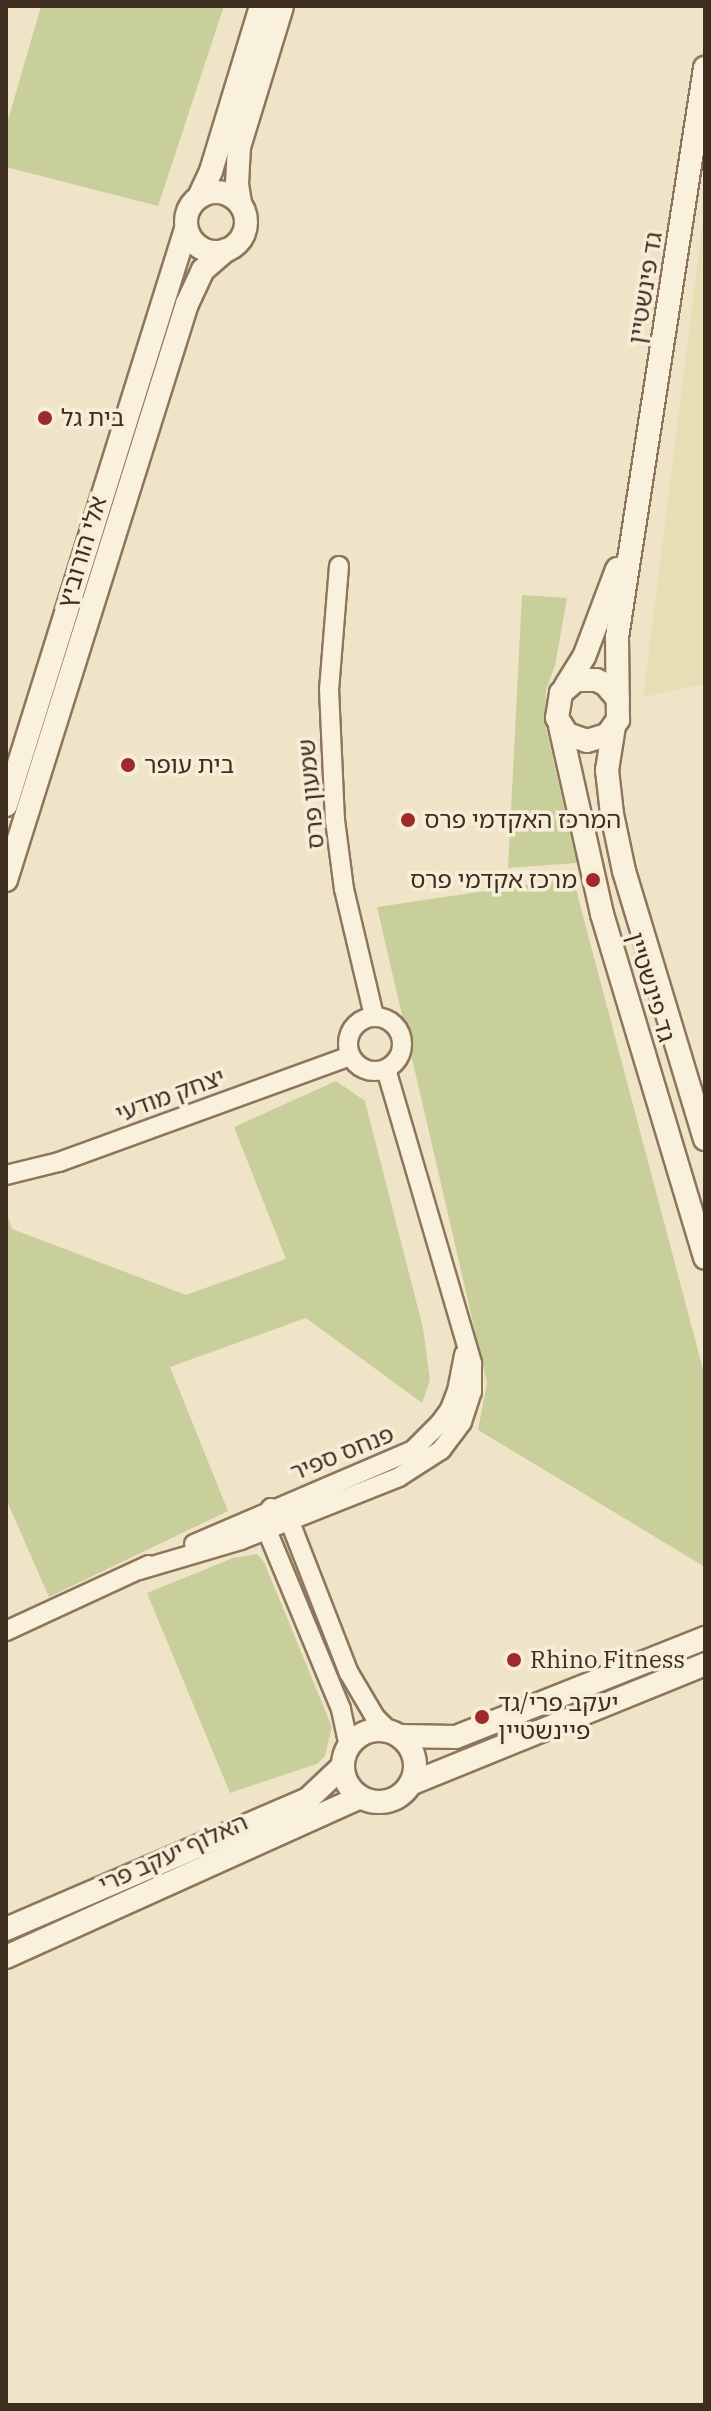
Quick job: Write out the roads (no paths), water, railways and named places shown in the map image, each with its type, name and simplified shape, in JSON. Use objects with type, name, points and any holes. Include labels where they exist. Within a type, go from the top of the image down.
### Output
[{"type":"street","points":[[261,6],[211,171],[199,197],[188,211],[186,229],[202,249],[226,250],[241,240],[246,228],[246,215],[240,203],[239,147],[282,6]]},
{"type":"street","name":"גד פינשטיין","points":[[618,699],[617,637],[705,68]]},
{"type":"street","points":[[199,197],[223,192],[240,203]]},
{"type":"street","name":"אלי הורוביץ","points":[[6,805],[186,229]]},
{"type":"street","name":"אלי הורוביץ","points":[[6,880],[187,304],[203,270],[226,250]]},
{"type":"street","name":"גד פינשטיין","points":[[561,693],[594,633],[636,515]]},
{"type":"street","name":"שמעון פרס","points":[[339,566],[329,689],[335,820],[344,889],[374,1016]]},
{"type":"street","points":[[586,678],[605,684],[618,699],[619,712],[607,735],[587,741],[577,740],[560,726],[556,709],[561,693],[576,680],[586,678]]},
{"type":"street","name":"גד פינשטיין","points":[[560,726],[602,914],[705,1258]]},
{"type":"street","name":"גד פינשטיין","points":[[614,726],[607,770],[615,828],[705,1139]]},
{"type":"street","points":[[374,1016],[392,1022],[402,1041],[400,1056],[386,1069],[367,1070],[350,1056],[348,1037],[352,1028],[364,1018],[374,1016]]},
{"type":"street","name":"יצחק מודעי","points":[[6,1175],[59,1162],[350,1056]]},
{"type":"street","points":[[386,1069],[463,1328]]},
{"type":"street","name":"פנחס ספיר","points":[[6,1631],[271,1508],[397,1457],[427,1438],[440,1423],[457,1391],[464,1354],[463,1328]]},
{"type":"street","name":"פנחס ספיר","points":[[139,1570],[290,1522],[399,1477],[441,1450],[462,1422],[472,1392],[472,1363],[463,1328]]},
{"type":"street","points":[[271,1508],[290,1522],[349,1673],[375,1717],[413,1753],[415,1764],[410,1784],[403,1793],[383,1802],[361,1797],[348,1783],[341,1709],[267,1530],[271,1508]]},
{"type":"street","points":[[346,1757],[365,1733],[456,1737],[705,1638]]},
{"type":"street","points":[[410,1784],[705,1664]]},
{"type":"street","name":"האלוף יעקב פרי","points":[[6,1929],[308,1799],[346,1757]]},
{"type":"street","name":"האלוף יעקב פרי","points":[[6,1957],[361,1797]]},
{"type":"place","name":"בית גל","points":[[45,418]]},
{"type":"place","name":"בית עופר","points":[[128,765]]},
{"type":"place","name":"המרכז האקדמי פרס","points":[[408,820]]},
{"type":"place","name":"מרכז אקדמי פרס","points":[[593,880]]},
{"type":"place","name":"Rhino Fitness","points":[[514,1660]]},
{"type":"place","name":"יעקב פרי/גד פיינשטיין","points":[[482,1717]]}]
